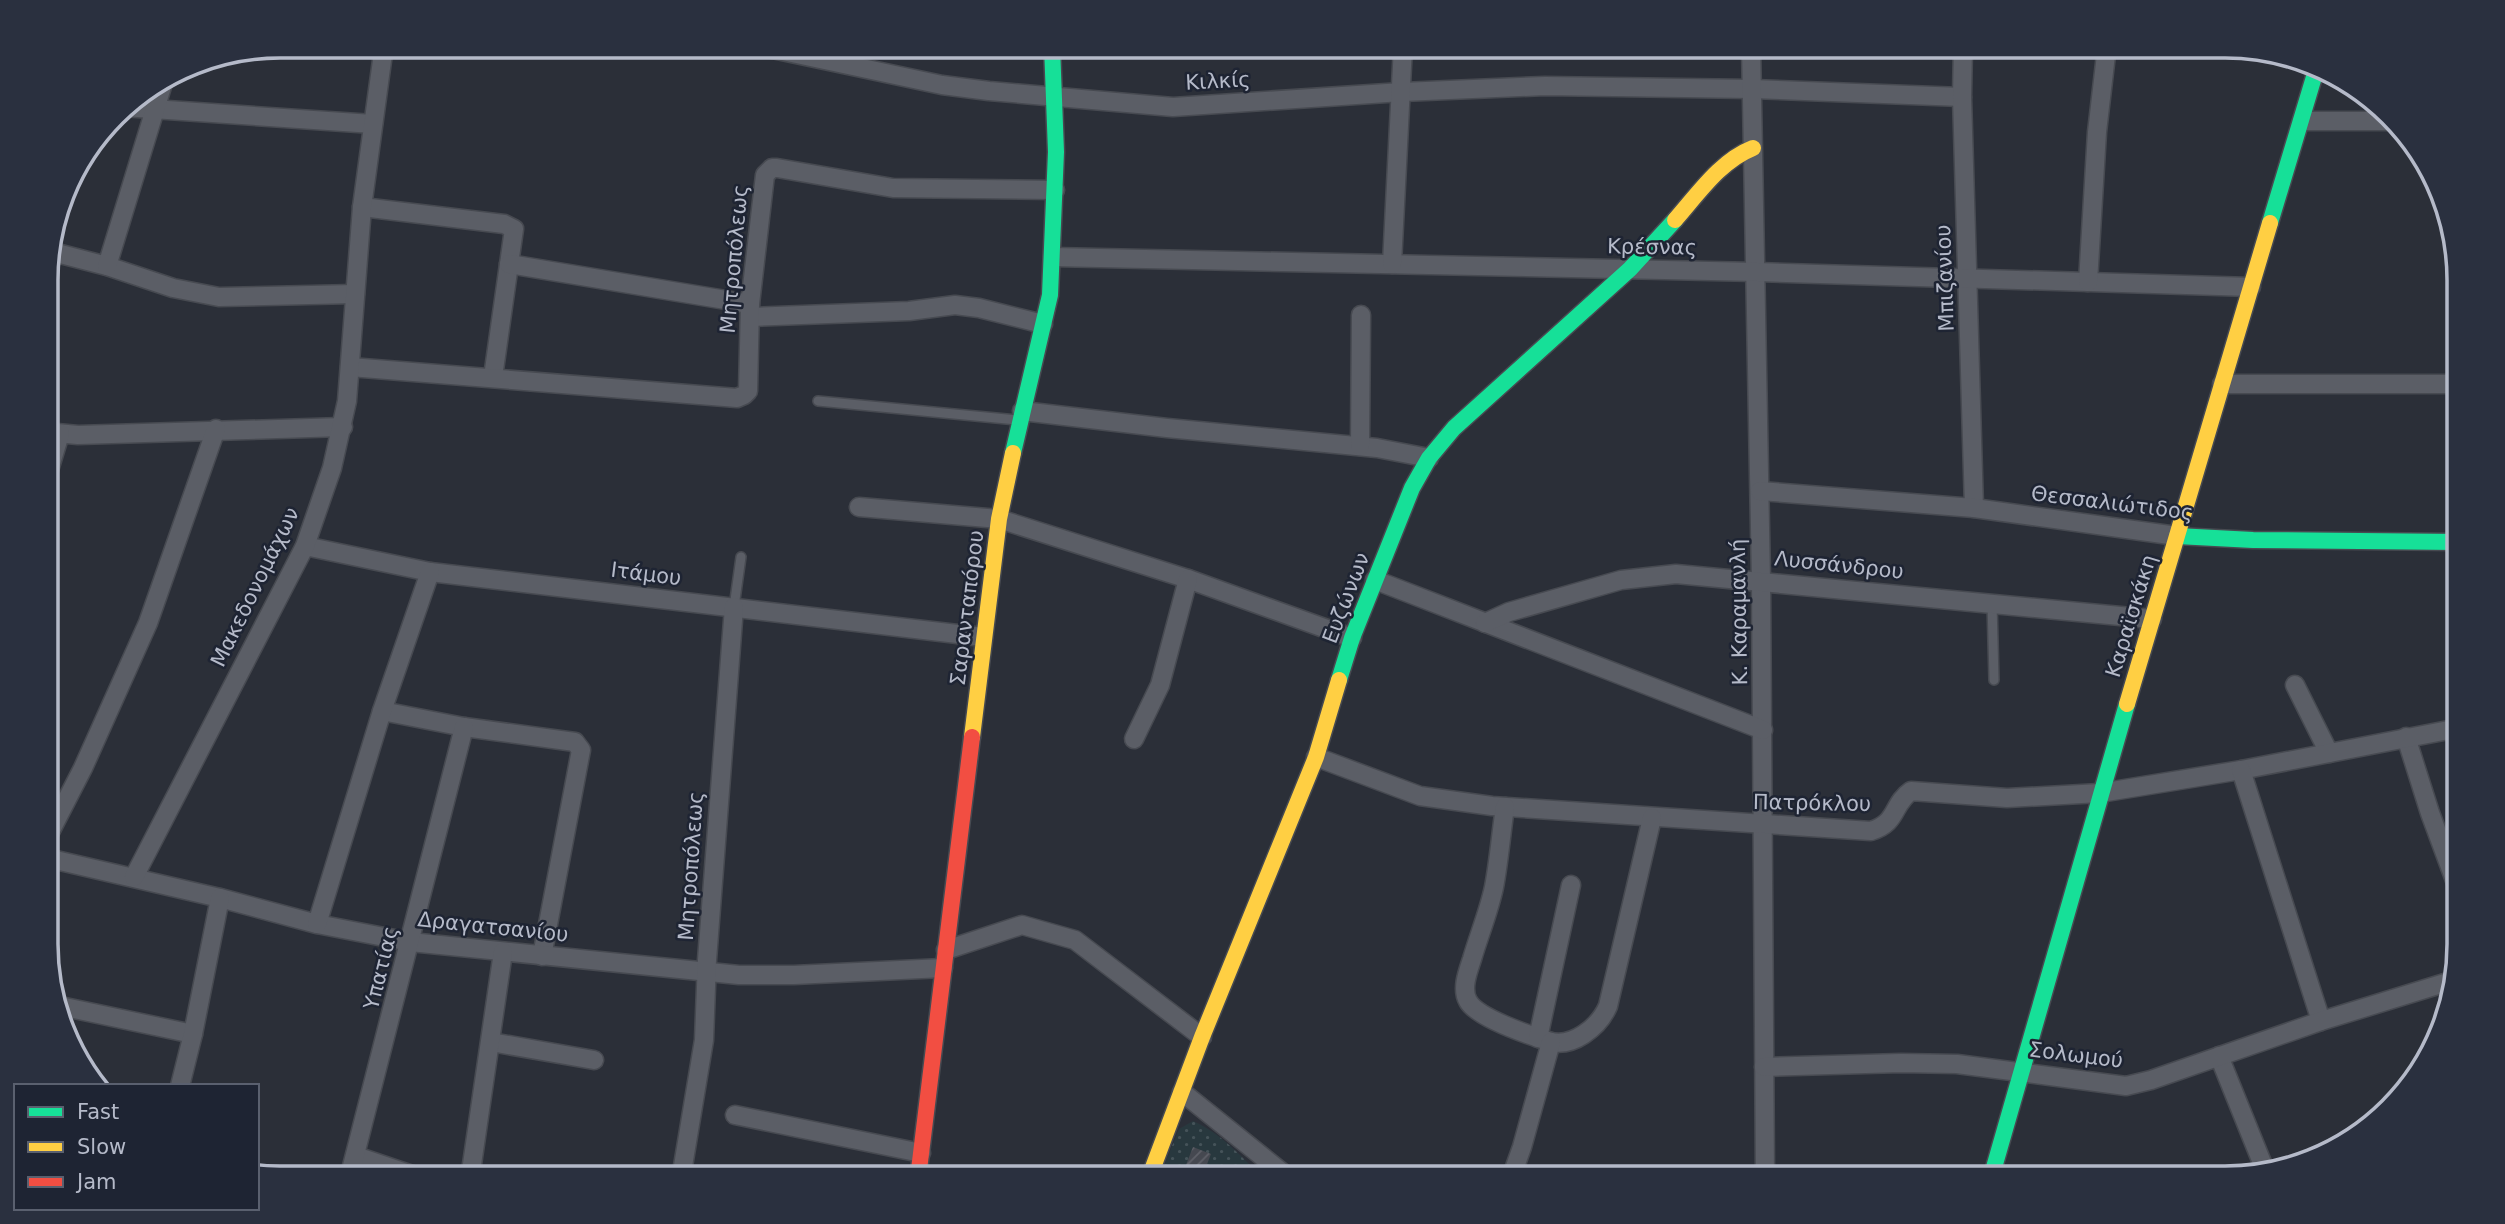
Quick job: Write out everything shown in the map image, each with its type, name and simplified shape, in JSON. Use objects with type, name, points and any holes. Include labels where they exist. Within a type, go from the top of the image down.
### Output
[{"type":"street","name":"Μακεδονομάχων","points":[[134,877],[305,546],[332,468],[343,427],[362,207],[382,58]]},
{"type":"street","name":"Κιλκίς","points":[[823,58],[942,85],[1173,107],[1536,86],[1752,89],[1962,97]]},
{"type":"street","name":"Σαρανταπόρου","points":[[919,1166],[999,519],[1020,416],[1050,295],[1055,190],[1056,97],[1053,58]]},
{"type":"street","points":[[1392,264],[1403,58]]},
{"type":"street","name":"Κ. Καραμανλή","points":[[1751,58],[1763,730],[1765,1166]]},
{"type":"street","name":"Μπιζανίου","points":[[1963,58],[1974,508]]},
{"type":"street","points":[[2088,282],[2095,158],[2107,58]]},
{"type":"street","name":"Καραϊσκάκη","points":[[1995,1166],[2100,793],[2314,77]]},
{"type":"street","points":[[107,266],[160,92]]},
{"type":"street","points":[[139,108],[373,124]]},
{"type":"street","points":[[2302,121],[2380,121]]},
{"type":"street","name":"Ευζώνων","points":[[1154,1166],[1202,1037],[1316,757],[1352,638],[1412,488],[1429,458],[1454,428],[1630,269],[1721,168],[1740,153],[1753,148]]},
{"type":"street","name":"Μητροπόλεως","points":[[493,377],[737,398],[744,396],[748,391],[750,310],[765,175],[772,168],[893,188],[1055,190]]},
{"type":"street","points":[[350,367],[493,377],[514,229],[504,224],[362,207]]},
{"type":"street","points":[[60,254],[173,288],[219,297],[355,294]]},
{"type":"street","name":"Κρέσνας","points":[[1053,257],[1757,271],[2251,288]]},
{"type":"street","points":[[509,264],[750,310],[909,311],[955,305],[1044,324]]},
{"type":"street","points":[[1360,315],[1360,446]]},
{"type":"street","points":[[2222,384],[2447,384]]},
{"type":"street","points":[[1020,416],[1360,446],[1429,458]]},
{"type":"street","points":[[58,433],[343,427]]},
{"type":"street","points":[[58,817],[83,768],[148,623],[216,429]]},
{"type":"street","name":"Θεσσαλιώτιδος","points":[[1760,491],[1974,508],[2177,536],[2253,540],[2447,542]]},
{"type":"street","points":[[859,507],[999,519],[1188,579],[1352,638]]},
{"type":"street","name":"Ιτάμου","points":[[305,546],[430,572],[984,636]]},
{"type":"street","points":[[317,924],[383,711],[430,572]]},
{"type":"street","name":"Λυσσάνδρου","points":[[1485,623],[1509,612],[1638,577],[1688,574],[2152,619]]},
{"type":"street","points":[[1134,738],[1160,684],[1188,579]]},
{"type":"street","points":[[1375,580],[1763,730]]},
{"type":"street","name":"Μητροπόλεως","points":[[683,1166],[702,1052],[734,607]]},
{"type":"street","points":[[2295,685],[2329,753]]},
{"type":"street","points":[[383,711],[464,727],[575,742],[581,750],[542,956]]},
{"type":"street","name":"Υπατίας","points":[[353,1166],[464,727]]},
{"type":"street","name":"Πατρόκλου","points":[[1316,757],[1420,796],[1505,807],[1871,831],[1887,824],[1905,795],[1911,791],[2007,798],[2100,793],[2241,770],[2447,730]]},
{"type":"street","points":[[2406,737],[2447,859]]},
{"type":"street","points":[[2241,770],[2321,1021]]},
{"type":"street","points":[[1505,807],[1494,888],[1467,974],[1465,994],[1477,1011],[1544,1040],[1562,1043],[1578,1037],[1596,1024],[1606,1012],[1614,988],[1652,818]]},
{"type":"street","name":"Δραγατσανίου","points":[[58,860],[220,898],[317,924],[410,942],[706,972],[794,975],[944,959],[1022,925],[1075,940],[1202,1037]]},
{"type":"street","points":[[1515,1166],[1522,1147],[1544,1040],[1571,885]]},
{"type":"street","points":[[180,1084],[220,898]]},
{"type":"street","points":[[472,1166],[503,952]]},
{"type":"street","name":"Σολωμού","points":[[1764,1067],[1957,1064],[2126,1086],[2443,983]]},
{"type":"street","points":[[67,1007],[193,1034]]},
{"type":"street","points":[[491,1042],[594,1060]]},
{"type":"street","points":[[2219,1056],[2262,1163]]},
{"type":"street","points":[[1182,1092],[1274,1166]]},
{"type":"street","points":[[735,1115],[921,1153]]},
{"type":"street","points":[[356,1156],[386,1166]]},
{"type":"lane","points":[[818,401],[1020,416]]},
{"type":"lane","name":"Μητροπόλεως","points":[[734,607],[741,557]]},
{"type":"lane","points":[[1993,603],[1994,680]]},
{"type":"shaded area","points":[[1193,1121],[1203,1126],[1222,1139],[1251,1166],[1164,1166],[1179,1129]]},
{"type":"building","points":[[1193,1147],[1211,1154],[1206,1166],[1186,1166]]},
{"type":"traffic: fast","points":[[1013,453],[1050,295],[1056,152],[1052,58]]},
{"type":"traffic: fast","points":[[2270,223],[2314,77]]},
{"type":"traffic: fast","points":[[1339,680],[1352,638],[1412,488],[1429,458],[1454,428],[1630,269],[1675,220]]},
{"type":"traffic: fast","points":[[2177,536],[2253,540],[2447,542]]},
{"type":"traffic: fast","points":[[1994,1166],[2127,704]]},
{"type":"traffic: slow","points":[[1675,220],[1720,170],[1753,148]]},
{"type":"traffic: slow","points":[[2127,704],[2270,223]]},
{"type":"traffic: slow","points":[[972,737],[999,519],[1013,453]]},
{"type":"traffic: slow","points":[[1154,1166],[1202,1037],[1316,757],[1339,680]]},
{"type":"traffic: jam","points":[[919,1166],[972,737]]}]
